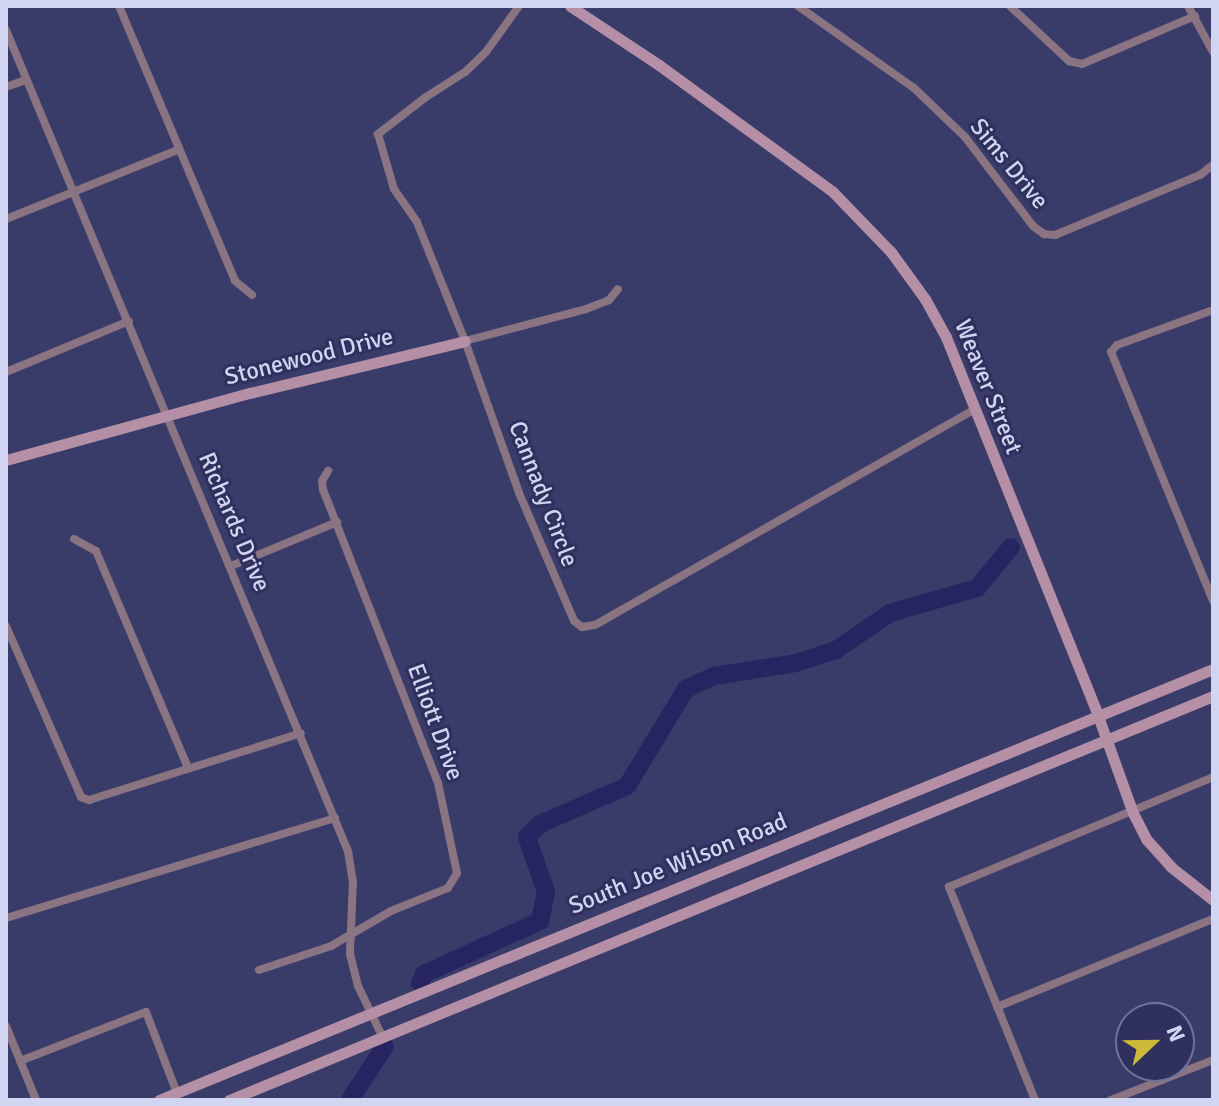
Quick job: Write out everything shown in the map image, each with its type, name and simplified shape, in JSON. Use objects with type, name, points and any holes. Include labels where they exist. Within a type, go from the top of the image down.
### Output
[{"type":"main road","name":"Weaver Street","points":[[570,6],[815,178],[869,225],[925,299],[946,337],[1098,716],[1133,813],[1147,840],[1171,867],[1213,900]]},
{"type":"main road","name":"Stonewood Drive","points":[[6,460],[250,393],[465,341]]},
{"type":"main road","name":"South Joe Wilson Road","points":[[159,1100],[1213,669]]},
{"type":"main road","name":"South Joe Wilson Road","points":[[229,1100],[383,1038],[514,980],[1213,696]]},
{"type":"street","points":[[119,6],[235,281],[252,295]]},
{"type":"street","name":"Cannady Circle","points":[[519,6],[486,52],[465,72],[378,134],[394,189],[417,222],[465,341],[519,493],[570,615],[582,627],[608,618],[974,410]]},
{"type":"street","name":"Sims Drive","points":[[798,6],[914,88],[965,137],[1033,226],[1044,234],[1055,235],[1200,175],[1213,165]]},
{"type":"street","points":[[1010,6],[1069,61],[1082,64],[1195,16]]},
{"type":"street","points":[[1188,6],[1213,52]]},
{"type":"street","name":"Richards Drive","points":[[6,30],[348,851],[353,881],[350,954],[358,986],[383,1038]]},
{"type":"street","points":[[6,87],[25,80]]},
{"type":"street","points":[[6,219],[178,150]]},
{"type":"street","name":"Stonewood Drive","points":[[465,341],[586,309],[609,300],[618,289]]},
{"type":"street","points":[[1213,310],[1117,345],[1111,352],[1111,359],[1213,601]]},
{"type":"street","points":[[6,372],[129,321]]},
{"type":"street","name":"Elliott Drive","points":[[259,970],[331,946],[391,911],[448,888],[457,873],[438,783],[323,490],[322,481],[328,471]]},
{"type":"street","points":[[231,566],[337,522]]},
{"type":"street","points":[[74,539],[96,551],[188,768]]},
{"type":"street","points":[[6,626],[78,792],[89,800],[301,733]]},
{"type":"street","points":[[1035,1100],[949,887],[1090,827],[1133,813],[1213,777]]},
{"type":"street","points":[[6,918],[335,818]]},
{"type":"street","points":[[997,1007],[1213,919]]},
{"type":"street","points":[[20,1061],[146,1012],[177,1093]]},
{"type":"street","points":[[6,1026],[36,1100]]},
{"type":"street","points":[[1111,1100],[1213,1060]]},
{"type":"waterway","points":[[420,983],[424,974],[540,921],[546,892],[527,837],[540,824],[627,786],[686,689],[714,676],[796,663],[836,650],[890,613],[977,588],[1011,547]]},
{"type":"waterway","points":[[350,1100],[385,1046]]}]
